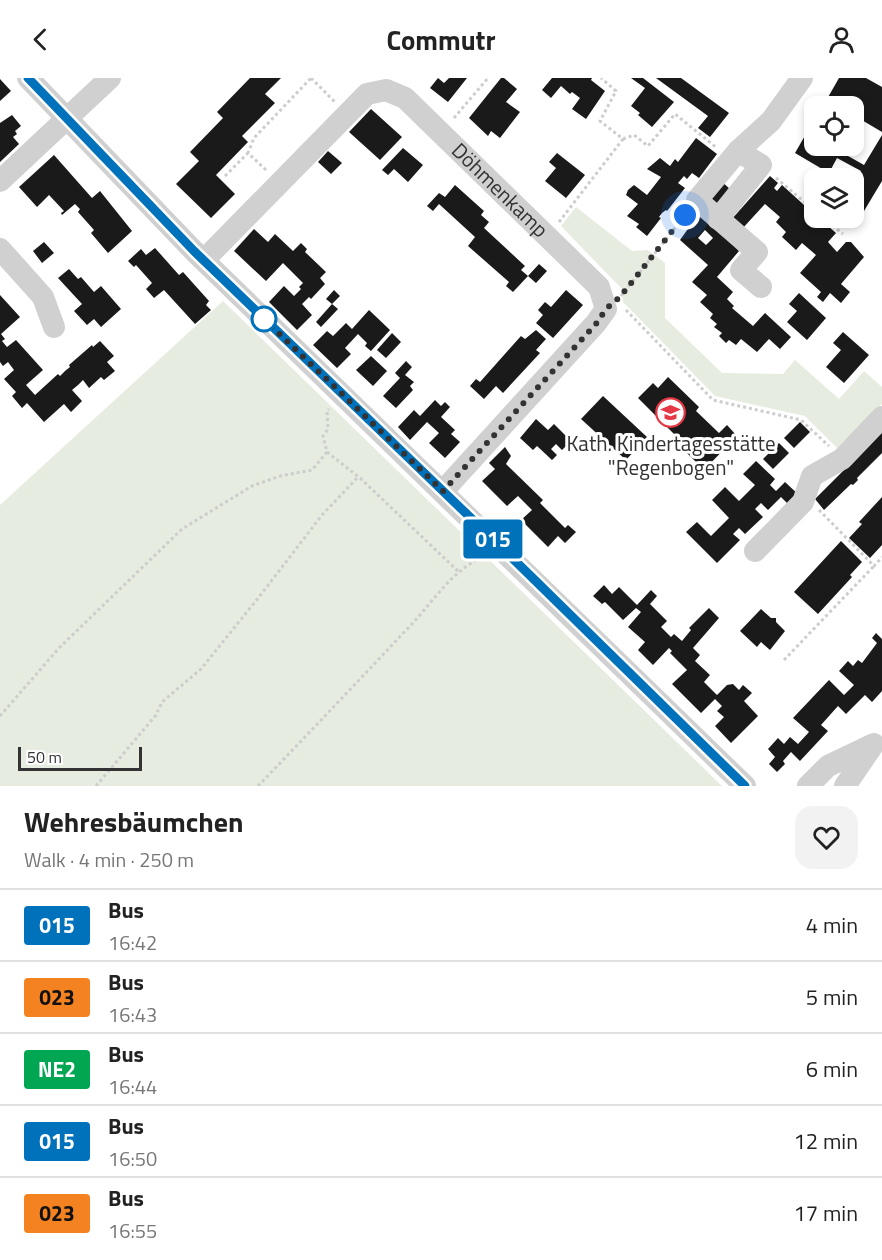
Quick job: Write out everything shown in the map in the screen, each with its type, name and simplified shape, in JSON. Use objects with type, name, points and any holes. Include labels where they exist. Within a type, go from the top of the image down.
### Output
[{"type":"street","points":[[28,78],[204,260],[745,786]]},
{"type":"street","points":[[0,181],[110,78]]},
{"type":"street","points":[[760,287],[741,270],[757,252],[697,200],[735,155],[771,121],[802,78]]},
{"type":"street","name":"Döhmenkamp","points":[[204,260],[367,94],[386,90],[405,98],[599,287],[606,309]]},
{"type":"street","points":[[718,219],[761,165],[735,155]]},
{"type":"street","points":[[0,249],[43,297],[54,327]]},
{"type":"street","points":[[443,491],[596,324],[606,309]]},
{"type":"street","points":[[755,551],[803,502],[812,476],[842,459],[882,417]]},
{"type":"street","points":[[807,786],[828,766],[878,740]]},
{"type":"street","points":[[844,786],[878,740]]},
{"type":"path","points":[[225,176],[248,153],[254,138],[311,78],[347,114]]},
{"type":"path","points":[[462,107],[488,78]]},
{"type":"path","points":[[601,78],[616,91],[600,121],[623,139]]},
{"type":"path","points":[[546,237],[623,139],[634,135],[648,146],[675,114],[735,155]]},
{"type":"path","points":[[248,153],[280,183]]},
{"type":"path","points":[[761,165],[804,202]]},
{"type":"path","points":[[606,309],[620,297],[697,200]]},
{"type":"path","points":[[836,228],[843,234]]},
{"type":"path","points":[[343,394],[327,411],[328,429],[323,436],[327,452],[358,477],[459,572]]},
{"type":"path","points":[[0,716],[59,648],[182,529],[252,486],[279,476],[312,470],[327,452]]},
{"type":"path","points":[[96,786],[156,715],[162,702],[201,669],[322,515],[358,477]]},
{"type":"path","points":[[819,510],[874,566]]},
{"type":"path","points":[[258,786],[467,564],[502,548]]},
{"type":"path","points":[[783,660],[882,557]]},
{"type":"shaded area","points":[[576,207],[632,251],[648,250],[665,263],[665,318],[722,373],[783,374],[795,360],[839,399],[864,371],[882,387],[882,404],[837,448],[805,416],[715,396],[623,302],[622,289],[561,226]]},
{"type":"shaded area","points":[[223,301],[722,786],[0,786],[0,505]]},
{"type":"building","points":[[250,78],[281,78],[265,94],[275,103],[242,136],[248,142],[216,175],[235,194],[211,218],[176,184],[199,161],[190,152],[223,118],[217,112]]},
{"type":"building","points":[[438,78],[444,83],[449,78],[467,78],[448,102],[430,88]]},
{"type":"building","points":[[501,78],[517,89],[506,102],[520,112],[500,138],[491,131],[488,136],[469,118]]},
{"type":"building","points":[[552,78],[592,78],[591,80],[605,91],[586,119],[572,109],[580,98],[572,92],[570,94],[561,86],[551,98],[542,90]]},
{"type":"building","points":[[631,78],[643,78],[674,102],[652,127],[631,106],[645,88]]},
{"type":"building","points":[[656,78],[681,78],[729,113],[710,137],[698,128],[708,116]]},
{"type":"building","points":[[839,78],[866,78],[882,87],[882,132],[864,121],[864,96],[829,96]]},
{"type":"building","points":[[0,79],[11,91],[0,101]]},
{"type":"building","points":[[371,109],[402,137],[380,160],[349,132]]},
{"type":"building","points":[[12,115],[21,126],[15,131],[17,134],[13,137],[19,144],[0,162],[0,123]]},
{"type":"building","points":[[882,135],[882,181],[864,211],[864,168],[855,168],[837,158],[832,168],[820,168],[795,153],[804,137],[804,156],[848,156],[864,165]]},
{"type":"building","points":[[696,138],[717,154],[699,178],[692,173],[687,179],[684,176],[678,183],[685,188],[667,211],[662,213],[659,217],[661,218],[647,236],[636,227],[639,224],[627,216],[638,204],[626,195],[628,190],[634,185],[647,195],[661,177],[647,169],[660,158],[670,166],[675,159],[678,162]]},
{"type":"building","points":[[403,148],[423,165],[408,182],[394,169],[388,175],[382,170]]},
{"type":"building","points":[[328,151],[342,163],[331,174],[318,162]]},
{"type":"building","points":[[557,153],[585,175],[566,198],[545,181],[556,168],[549,162]]},
{"type":"building","points":[[54,155],[92,198],[100,191],[132,231],[108,253],[91,233],[94,230],[78,212],[80,209],[75,204],[62,215],[64,211],[49,195],[37,207],[19,187]]},
{"type":"building","points":[[770,176],[778,183],[774,188],[777,191],[782,185],[804,205],[804,228],[830,228],[836,233],[828,242],[837,252],[846,242],[851,242],[864,257],[841,284],[850,292],[841,303],[830,293],[823,302],[817,297],[821,292],[800,273],[816,255],[802,243],[796,250],[782,237],[786,232],[776,222],[780,217],[765,204],[742,229],[731,220]]},
{"type":"building","points":[[720,180],[731,190],[716,207],[705,197]]},
{"type":"building","points":[[455,185],[484,211],[481,215],[489,222],[484,228],[525,266],[521,270],[528,276],[513,292],[506,286],[509,282],[468,246],[475,237],[439,204],[433,211],[427,206],[439,193],[445,197]]},
{"type":"building","points":[[704,212],[739,251],[717,277],[733,292],[727,299],[734,306],[732,308],[753,326],[765,313],[791,337],[780,349],[769,339],[757,352],[741,339],[736,345],[729,340],[726,343],[719,336],[722,333],[714,327],[717,324],[710,318],[713,314],[700,302],[707,295],[692,282],[708,265],[680,240],[695,219],[697,220]],"holes":[[[705,230],[713,238],[706,245],[698,238]]]},
{"type":"building","points":[[254,229],[268,242],[275,234],[293,251],[301,243],[307,249],[305,252],[326,272],[320,278],[325,284],[311,299],[309,297],[302,304],[312,315],[297,330],[269,302],[284,286],[294,296],[303,283],[283,263],[266,281],[234,251]]},
{"type":"building","points":[[44,242],[54,253],[42,263],[33,251]]},
{"type":"building","points":[[155,248],[179,275],[183,272],[209,301],[206,305],[211,310],[195,324],[164,290],[154,298],[146,289],[152,283],[136,265],[134,267],[128,261],[141,249],[146,255]]},
{"type":"building","points":[[539,264],[547,271],[536,283],[528,276]]},
{"type":"building","points":[[69,269],[78,279],[81,277],[94,292],[101,286],[121,309],[101,327],[94,319],[87,325],[74,311],[82,304],[58,278]]},
{"type":"building","points":[[334,290],[340,296],[332,304],[326,299]]},
{"type":"building","points":[[566,290],[583,305],[553,338],[536,323],[543,315],[538,310],[545,302],[551,307]]},
{"type":"building","points":[[799,293],[826,318],[807,340],[787,322],[797,311],[789,304]]},
{"type":"building","points":[[0,295],[20,317],[1,334],[5,339],[2,341],[7,347],[16,340],[43,370],[26,385],[35,395],[58,374],[60,376],[92,345],[93,347],[100,341],[114,356],[107,362],[115,371],[104,380],[101,377],[89,388],[83,380],[72,390],[82,401],[71,412],[64,404],[44,422],[27,403],[22,408],[12,396],[16,392],[4,379],[14,370],[8,362],[3,366],[0,362]]},
{"type":"building","points":[[332,304],[338,309],[321,327],[316,322]]},
{"type":"building","points":[[369,310],[390,330],[371,351],[358,334],[345,348],[351,354],[337,368],[313,345],[327,331],[333,336],[346,323],[352,329]]},
{"type":"building","points":[[536,330],[546,339],[536,350],[540,353],[503,393],[496,386],[484,399],[470,386],[476,379],[480,382],[521,336],[525,339]]},
{"type":"building","points":[[843,332],[869,355],[844,383],[826,367],[841,350],[833,343]]},
{"type":"building","points":[[392,333],[401,342],[386,358],[377,350]]},
{"type":"building","points":[[371,356],[387,371],[373,386],[356,370]]},
{"type":"building","points":[[406,361],[412,367],[405,375],[414,382],[410,386],[413,390],[396,408],[383,396],[400,378],[395,373]]},
{"type":"building","points":[[668,377],[699,407],[696,411],[719,433],[727,425],[737,436],[704,470],[674,440],[677,437],[638,398],[653,383],[658,388]]},
{"type":"building","points":[[603,396],[647,437],[626,460],[581,419]]},
{"type":"building","points":[[435,400],[441,406],[445,402],[450,407],[441,417],[455,430],[451,434],[460,442],[445,458],[429,443],[439,433],[427,422],[410,440],[398,427],[414,410],[420,416]]},
{"type":"building","points":[[536,419],[548,430],[554,424],[571,441],[562,450],[556,444],[551,449],[557,455],[552,460],[537,446],[533,450],[520,438]]},
{"type":"building","points":[[800,422],[810,432],[794,448],[784,438]]},
{"type":"building","points":[[882,432],[882,453],[853,485],[851,484],[824,510],[815,499]]},
{"type":"building","points":[[779,443],[789,453],[773,469],[763,459]]},
{"type":"building","points":[[505,447],[511,456],[506,464],[543,500],[540,503],[565,528],[568,525],[576,532],[565,543],[558,536],[548,547],[521,520],[532,510],[518,496],[507,506],[482,481],[495,469],[489,463]]},
{"type":"building","points":[[756,461],[775,479],[770,485],[776,491],[785,482],[801,497],[791,507],[781,497],[768,510],[761,503],[755,509],[763,517],[745,534],[739,528],[733,534],[740,540],[717,563],[686,532],[697,522],[711,536],[729,518],[712,500],[725,487],[739,501],[755,485],[743,474]]},
{"type":"building","points":[[882,497],[882,545],[870,558],[849,538],[862,524],[859,522]]},
{"type":"building","points":[[841,541],[862,562],[850,575],[852,577],[818,614],[794,592]]},
{"type":"building","points":[[604,585],[612,594],[619,587],[637,605],[651,590],[657,596],[650,604],[667,621],[661,627],[671,637],[674,634],[682,641],[691,630],[689,628],[709,608],[719,618],[693,648],[700,655],[695,661],[710,675],[704,682],[717,695],[727,685],[733,684],[739,690],[743,685],[752,693],[744,701],[758,716],[731,743],[715,726],[724,717],[717,711],[722,706],[715,699],[701,713],[672,684],[687,670],[670,653],[672,651],[669,648],[653,665],[638,650],[645,642],[628,627],[641,612],[636,608],[623,620],[605,602],[602,604],[593,596]]},
{"type":"building","points":[[761,609],[771,618],[776,618],[776,622],[785,631],[770,650],[761,642],[757,647],[740,631]]},
{"type":"building","points":[[876,633],[882,639],[882,691],[872,702],[865,695],[846,714],[838,706],[821,725],[828,731],[800,761],[791,752],[783,761],[785,764],[777,772],[769,764],[775,757],[768,749],[778,738],[784,744],[790,737],[798,744],[809,732],[793,718],[829,680],[844,695],[854,685],[839,671],[848,661],[853,666],[858,660],[862,663],[877,643],[872,638]]},
{"type":"bus line","name":"015","points":[[28,78],[194,251],[745,786]]},
{"type":"place","name":"Kath. Kindertagesstätte \"Regenbogen\"","points":[[671,413]]},
{"type":"route","points":[[264,319],[443,491],[596,324],[606,309],[620,297],[685,215]]}]
